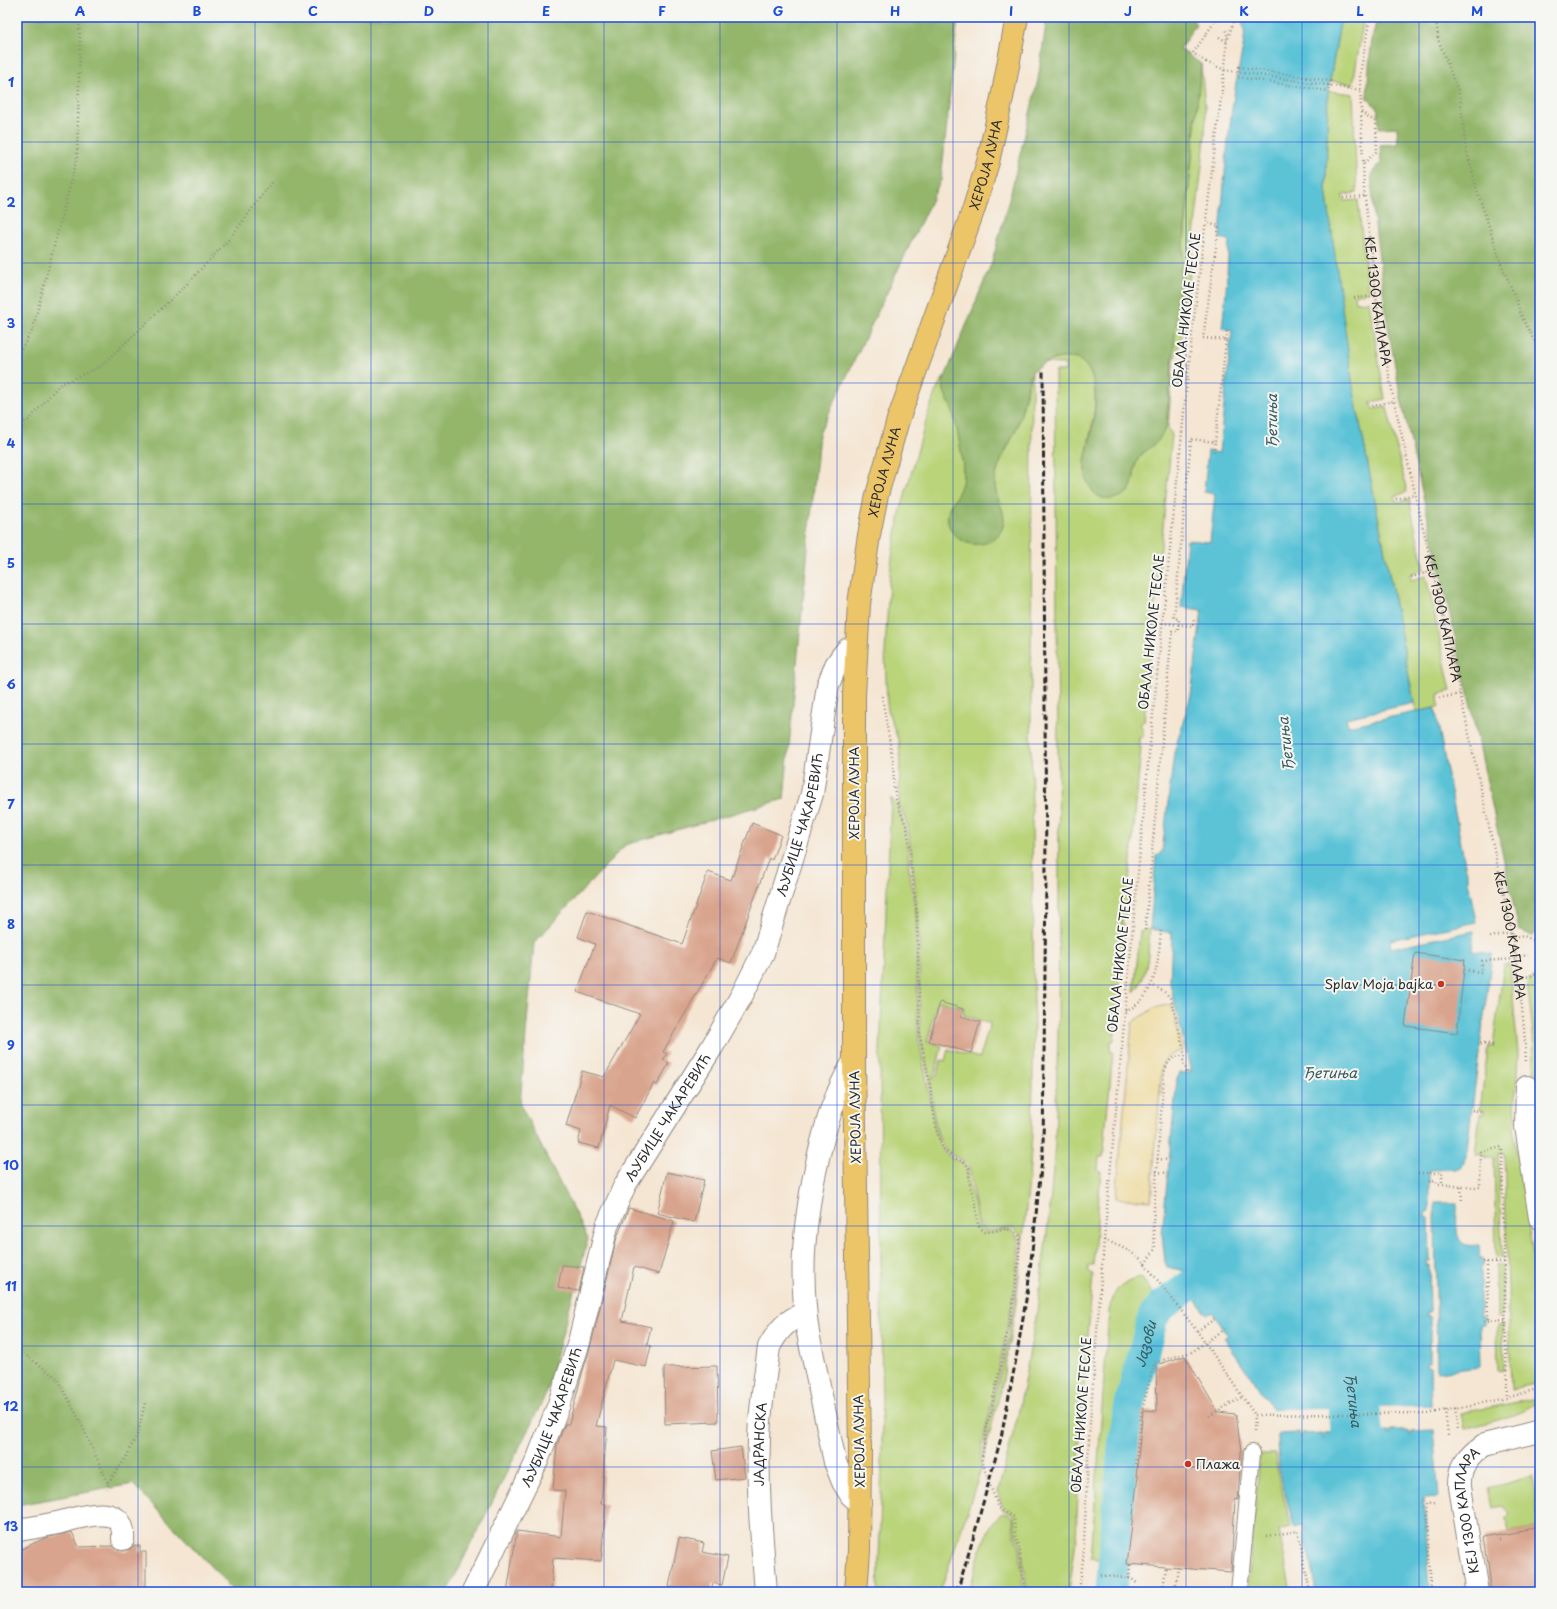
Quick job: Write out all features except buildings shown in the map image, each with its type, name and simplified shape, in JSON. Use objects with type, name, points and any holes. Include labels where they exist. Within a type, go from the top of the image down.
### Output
[{"type":"main road","name":"ХЕРОЈА ЛУНА","points":[[856,1592],[860,1503],[854,1061],[854,695],[855,647],[862,578],[877,495],[898,420],[973,210],[988,162],[1004,93],[1017,17]]},
{"type":"street","name":"ЉУБИЦЕ ЧАКАРЕВИЋ","points":[[473,1592],[537,1461],[559,1404],[579,1342],[607,1226],[625,1185],[712,1047],[742,995],[764,952],[798,845],[812,794],[828,686],[831,675],[839,660],[848,649],[855,647]]},
{"type":"street","points":[[854,1061],[842,1082],[831,1107],[824,1130],[809,1200],[803,1266],[805,1313],[811,1355],[835,1462],[843,1482],[851,1495],[860,1503]]},
{"type":"street","points":[[1527,1087],[1526,1126],[1540,1218]]},
{"type":"street","name":"ЈАДРАНСКА","points":[[766,1592],[760,1526],[758,1480],[759,1437],[769,1347],[784,1324],[794,1317],[805,1313]]},
{"type":"street","name":"КЕЈ 1300 КАПЛАРА","points":[[1476,1592],[1460,1487],[1460,1477],[1464,1464],[1469,1457],[1484,1445],[1540,1431]]},
{"type":"street","points":[[17,1530],[56,1523],[96,1513],[107,1515],[118,1520],[124,1530],[124,1539]]},
{"type":"lane","points":[[1239,1592],[1252,1453]]},
{"type":"path","points":[[17,356],[32,331],[76,158],[80,42],[79,17]]},
{"type":"path","points":[[1196,17],[1199,21]]},
{"type":"path","points":[[1218,17],[1193,53],[1206,62],[1225,70],[1360,90]]},
{"type":"path","name":"КЕЈ 1300 КАПЛАРА","points":[[1370,17],[1362,61],[1360,90],[1365,196],[1379,322],[1394,401],[1433,571],[1513,938],[1524,1018],[1527,1087]]},
{"type":"path","points":[[1436,17],[1438,39],[1460,96],[1466,148],[1478,193],[1501,263],[1515,296],[1521,315],[1540,352]]},
{"type":"path","points":[[1219,37],[1227,42],[1234,20],[1232,18]]},
{"type":"path","name":"ОБАЛА НИКОЛЕ ТЕСЛЕ","points":[[1079,1592],[1083,1560],[1090,1423],[1104,1240],[1125,1011],[1162,623],[1191,342],[1225,70],[1227,34],[1225,28]]},
{"type":"path","points":[[1238,67],[1330,81],[1328,91],[1237,77],[1238,72],[1238,67]]},
{"type":"path","points":[[1361,112],[1376,122],[1378,136],[1377,151],[1363,164]]},
{"type":"path","points":[[17,425],[29,420],[60,385],[100,367],[152,318],[186,285],[231,237],[273,180]]},
{"type":"path","points":[[1344,198],[1365,196]]},
{"type":"path","points":[[1206,224],[1219,226],[1203,338],[1226,340]]},
{"type":"path","points":[[1354,298],[1376,296]]},
{"type":"path","points":[[1214,452],[1228,329]]},
{"type":"path","points":[[1372,406],[1394,401]]},
{"type":"path","points":[[1145,930],[1172,631],[1178,631],[1179,625],[1179,619],[1174,618],[1191,439],[1215,442]]},
{"type":"path","points":[[1396,499],[1415,494]]},
{"type":"path","points":[[1410,577],[1433,571]]},
{"type":"path","points":[[1162,623],[1193,626],[1194,618]]},
{"type":"path","points":[[882,694],[893,762],[896,799],[907,828],[910,846],[917,914],[920,1037],[929,1080],[936,1129],[941,1145],[946,1152],[952,1157],[964,1162],[968,1168],[969,1182],[976,1206],[978,1226],[985,1232],[1005,1229],[1011,1230],[1019,1236],[1019,1258],[1014,1298],[993,1398],[992,1411],[987,1424],[982,1460],[999,1508],[1014,1517],[1015,1535],[1020,1548],[1026,1592]]},
{"type":"path","points":[[1439,698],[1460,694]]},
{"type":"path","points":[[1125,1011],[1137,1005],[1142,1000],[1151,985],[1158,964],[1161,931]]},
{"type":"path","points":[[1490,937],[1512,933]]},
{"type":"path","points":[[1513,938],[1524,936],[1540,943]]},
{"type":"path","points":[[1464,970],[1481,972],[1482,961],[1516,958],[1528,955]]},
{"type":"path","points":[[1519,978],[1530,976],[1539,971]]},
{"type":"path","points":[[1145,1264],[1155,1249],[1153,1223],[1165,1067],[1174,1057],[1185,1056],[1172,1001],[1161,989],[1151,985]]},
{"type":"path","points":[[1480,1044],[1493,1046]]},
{"type":"path","points":[[1182,1056],[1187,1073]]},
{"type":"path","points":[[1472,1111],[1484,1113]]},
{"type":"path","points":[[1425,1182],[1436,1181],[1436,1184],[1461,1187],[1480,1187],[1481,1152],[1502,1147]]},
{"type":"path","points":[[1501,1153],[1507,1398]]},
{"type":"path","points":[[1157,1159],[1169,1160]]},
{"type":"path","points":[[1156,1172],[1168,1173]]},
{"type":"path","points":[[1418,1173],[1442,1173],[1442,1184]]},
{"type":"path","points":[[1461,1187],[1462,1202]]},
{"type":"path","points":[[1104,1240],[1119,1245],[1132,1252],[1145,1264],[1178,1305],[1255,1416],[1254,1429]]},
{"type":"path","points":[[1488,1321],[1485,1262],[1504,1262]]},
{"type":"path","points":[[1197,1331],[1216,1318]]},
{"type":"path","points":[[1484,1321],[1506,1320]]},
{"type":"path","points":[[1137,1466],[1135,1466],[1142,1410],[1154,1363],[1192,1352],[1224,1330]]},
{"type":"path","points":[[17,1350],[58,1378],[80,1421],[108,1483],[107,1515]]},
{"type":"path","points":[[1255,1416],[1431,1412],[1507,1398],[1540,1388]]},
{"type":"path","points":[[1209,1416],[1242,1397]]},
{"type":"path","points":[[108,1483],[125,1460],[138,1433],[146,1402]]},
{"type":"path","points":[[1455,1408],[1458,1430]]},
{"type":"path","points":[[1445,1410],[1448,1435]]},
{"type":"path","points":[[1430,1503],[1427,1503],[1432,1592]]},
{"type":"path","points":[[1280,1534],[1298,1531],[1310,1592]]},
{"type":"path","points":[[1498,1539],[1502,1538]]},
{"type":"path","points":[[1129,1578],[1130,1564]]},
{"type":"path","points":[[1163,1590],[1166,1567]]},
{"type":"path","points":[[1175,1592],[1178,1567]]},
{"type":"path","points":[[1101,1575],[1129,1578],[1138,1584]]},
{"type":"green space","points":[[17,17],[958,17],[941,180],[819,434],[784,799],[625,845],[534,943],[520,1104],[588,1239],[546,1394],[447,1592],[235,1592],[133,1484],[17,1505]]},
{"type":"green space","points":[[1047,17],[1190,17],[1196,24],[1180,49],[1201,64],[1166,428],[1158,441],[1138,459],[1135,467],[1133,484],[1129,491],[1115,499],[1107,499],[1096,495],[1087,481],[1085,470],[1085,460],[1093,425],[1095,405],[1092,377],[1085,365],[1081,361],[1074,358],[1055,359],[1041,365],[1032,371],[1018,424],[1001,461],[996,476],[995,483],[997,495],[1004,518],[1002,529],[991,541],[983,544],[967,543],[953,534],[949,526],[948,513],[962,483],[963,470],[952,409],[944,390],[943,382],[992,262],[1010,196],[1038,80]]},
{"type":"green space","points":[[1341,17],[1364,17],[1353,84],[1330,81]]},
{"type":"green space","points":[[1378,17],[1540,17],[1540,928],[1533,936],[1519,930],[1468,694],[1401,399],[1387,321],[1374,218],[1371,174],[1381,163],[1380,145],[1398,144],[1397,127],[1379,128],[1378,110],[1367,97],[1371,46]]},
{"type":"green space","points":[[1201,64],[1206,118],[1204,148],[1183,332],[1173,364],[1168,428],[1172,435],[1144,721],[1140,724],[1143,729],[1143,737],[1139,737],[1139,746],[1141,747],[1126,915],[1123,915],[1122,925],[1125,925],[1114,1041],[1111,1041],[1110,1051],[1113,1052],[1103,1157],[1099,1157],[1098,1170],[1101,1171],[1093,1266],[1088,1266],[1088,1271],[1093,1274],[1081,1423],[1076,1540],[1069,1592],[1027,1592],[1022,1549],[1016,1535],[1014,1516],[1013,1514],[1002,1509],[998,1492],[1018,1415],[1037,1312],[1050,1208],[1055,1144],[1058,1031],[1059,874],[1055,371],[1065,371],[1065,364],[1042,363],[1061,358],[1072,358],[1084,363],[1091,372],[1095,401],[1086,459],[1088,478],[1094,493],[1098,496],[1103,498],[1116,498],[1134,478],[1134,468],[1138,459],[1166,428]]},
{"type":"green space","points":[[1328,91],[1353,94],[1357,193],[1343,195],[1344,201],[1358,200],[1368,292],[1354,295],[1355,302],[1369,301],[1385,399],[1371,402],[1372,409],[1387,407],[1407,492],[1395,496],[1397,502],[1409,499],[1424,570],[1410,574],[1411,580],[1426,576],[1451,691],[1438,694],[1439,707],[1416,712],[1353,387],[1343,318],[1326,189]]},
{"type":"green space","points":[[1032,371],[1031,723],[1034,1010],[1032,1134],[1021,1256],[1021,1237],[1013,1228],[986,1231],[979,1226],[969,1167],[967,1164],[947,1151],[942,1145],[936,1127],[930,1080],[937,1075],[941,1060],[945,1061],[948,1049],[980,1058],[990,1023],[963,1015],[964,1008],[938,1001],[927,1042],[942,1046],[935,1073],[932,1077],[929,1077],[920,1036],[919,941],[915,888],[908,827],[899,804],[899,742],[887,704],[885,652],[889,582],[893,550],[901,509],[935,393],[944,377],[943,387],[955,419],[962,460],[962,486],[949,507],[997,536],[1004,521],[1002,509],[995,489],[996,475],[1001,460],[1018,424]]},
{"type":"green space","points":[[891,798],[897,805],[905,829],[908,846],[909,868],[916,914],[918,1037],[935,1130],[940,1146],[945,1152],[951,1158],[963,1163],[967,1168],[968,1182],[975,1207],[977,1227],[985,1233],[1006,1230],[1013,1232],[1016,1235],[1018,1248],[1017,1271],[1012,1302],[981,1452],[981,1470],[940,1592],[878,1592],[882,1464],[880,1050]]},
{"type":"green space","points":[[1150,929],[1147,963],[1143,979],[1134,992],[1140,931]]},
{"type":"green space","points":[[1504,965],[1510,965],[1518,1053],[1514,1135],[1540,1299],[1540,1383],[1511,1389],[1504,1153],[1498,1153],[1502,1258],[1496,1258],[1494,1157],[1484,1157],[1484,1154],[1475,1155],[1480,1114],[1484,1114],[1484,1111],[1480,1110],[1488,1047],[1493,1047]]},
{"type":"green space","points":[[1540,974],[1540,1083],[1538,1090],[1535,1090],[1533,1032],[1527,982]]},
{"type":"green space","points":[[1020,1265],[1016,1304],[1002,1385],[983,1460],[988,1424],[1003,1361]]},
{"type":"green space","points":[[1496,1266],[1502,1266],[1502,1316],[1497,1317]]},
{"type":"green space","points":[[1141,1277],[1157,1299],[1148,1308],[1141,1323],[1115,1428],[1107,1561],[1091,1558],[1109,1311],[1113,1298],[1119,1288],[1127,1281]]},
{"type":"green space","points":[[1503,1324],[1504,1369],[1498,1370],[1497,1325]]},
{"type":"green space","points":[[1143,1394],[1136,1438],[1125,1562],[1122,1562],[1127,1477],[1137,1414]]},
{"type":"green space","points":[[1538,1398],[1540,1400],[1533,1406],[1515,1415],[1464,1429],[1461,1413]]},
{"type":"green space","points":[[1260,1454],[1276,1454],[1277,1468],[1291,1527],[1279,1530],[1291,1592],[1247,1592]]},
{"type":"green space","points":[[1532,1476],[1540,1527],[1510,1532],[1508,1522],[1505,1519],[1509,1513],[1501,1506],[1493,1508],[1489,1488]]},
{"type":"green space","points":[[1003,1513],[1010,1515],[1013,1518],[1014,1536],[1020,1549],[1022,1578],[1025,1592],[969,1592],[985,1537],[996,1518]]},
{"type":"sand","points":[[1172,1004],[1182,1051],[1170,1056],[1165,1060],[1162,1066],[1151,1201],[1116,1198],[1132,1023],[1154,1008]]},
{"type":"water","name":"Ђетиња","points":[[1239,17],[1341,17],[1328,91],[1326,189],[1353,387],[1414,703],[1346,718],[1348,726],[1435,708],[1476,922],[1390,940],[1391,948],[1474,931],[1472,951],[1492,954],[1465,1163],[1459,1169],[1429,1170],[1429,1212],[1426,1212],[1426,1216],[1429,1217],[1430,1261],[1426,1261],[1426,1265],[1429,1265],[1430,1313],[1427,1313],[1427,1317],[1430,1317],[1430,1363],[1426,1363],[1426,1367],[1430,1367],[1431,1406],[1273,1409],[1224,1338],[1228,1335],[1212,1312],[1207,1315],[1192,1294],[1188,1295],[1183,1288],[1185,1271],[1167,1267],[1165,1262],[1162,1234],[1177,1079],[1180,1073],[1191,1072],[1170,983],[1172,933],[1150,929],[1156,856],[1162,852],[1174,753],[1191,695],[1202,610],[1181,607],[1187,540],[1210,542],[1215,494],[1204,492],[1208,451],[1219,453],[1232,330],[1222,328],[1229,240],[1220,238],[1229,131],[1235,88],[1244,42],[1244,28]]},
{"type":"water","points":[[1435,1203],[1457,1203],[1457,1233],[1459,1238],[1466,1245],[1479,1245],[1480,1258],[1483,1258],[1483,1266],[1480,1267],[1480,1317],[1484,1317],[1484,1325],[1480,1325],[1481,1367],[1437,1372]]},
{"type":"water","name":"Ђетиња","points":[[1433,1430],[1439,1497],[1424,1498],[1430,1592],[1316,1592],[1303,1525],[1294,1527],[1279,1469],[1278,1434],[1299,1433],[1300,1438],[1302,1438],[1302,1434],[1322,1433],[1322,1438],[1324,1437],[1324,1433],[1344,1432],[1345,1437],[1346,1432],[1366,1432],[1368,1436],[1368,1432],[1388,1431],[1389,1436],[1390,1431],[1410,1431],[1410,1435],[1412,1435],[1412,1431]]},
{"type":"pier","points":[[1431,1406],[1431,1408],[1273,1411],[1272,1409]]},
{"type":"waterway","name":"Јазови","points":[[1111,1592],[1124,1437],[1131,1399],[1153,1317],[1162,1306],[1218,1265]]},
{"type":"waterway","name":"Ђетиња","points":[[1346,1336],[1375,1592]]},
{"type":"railway","points":[[957,1592],[1001,1438],[1028,1288],[1043,1150],[1046,879],[1043,370]]},
{"type":"place","name":"Splav Moja bajka","points":[[1441,984]]},
{"type":"place","name":"Плажа","points":[[1188,1464]]}]
